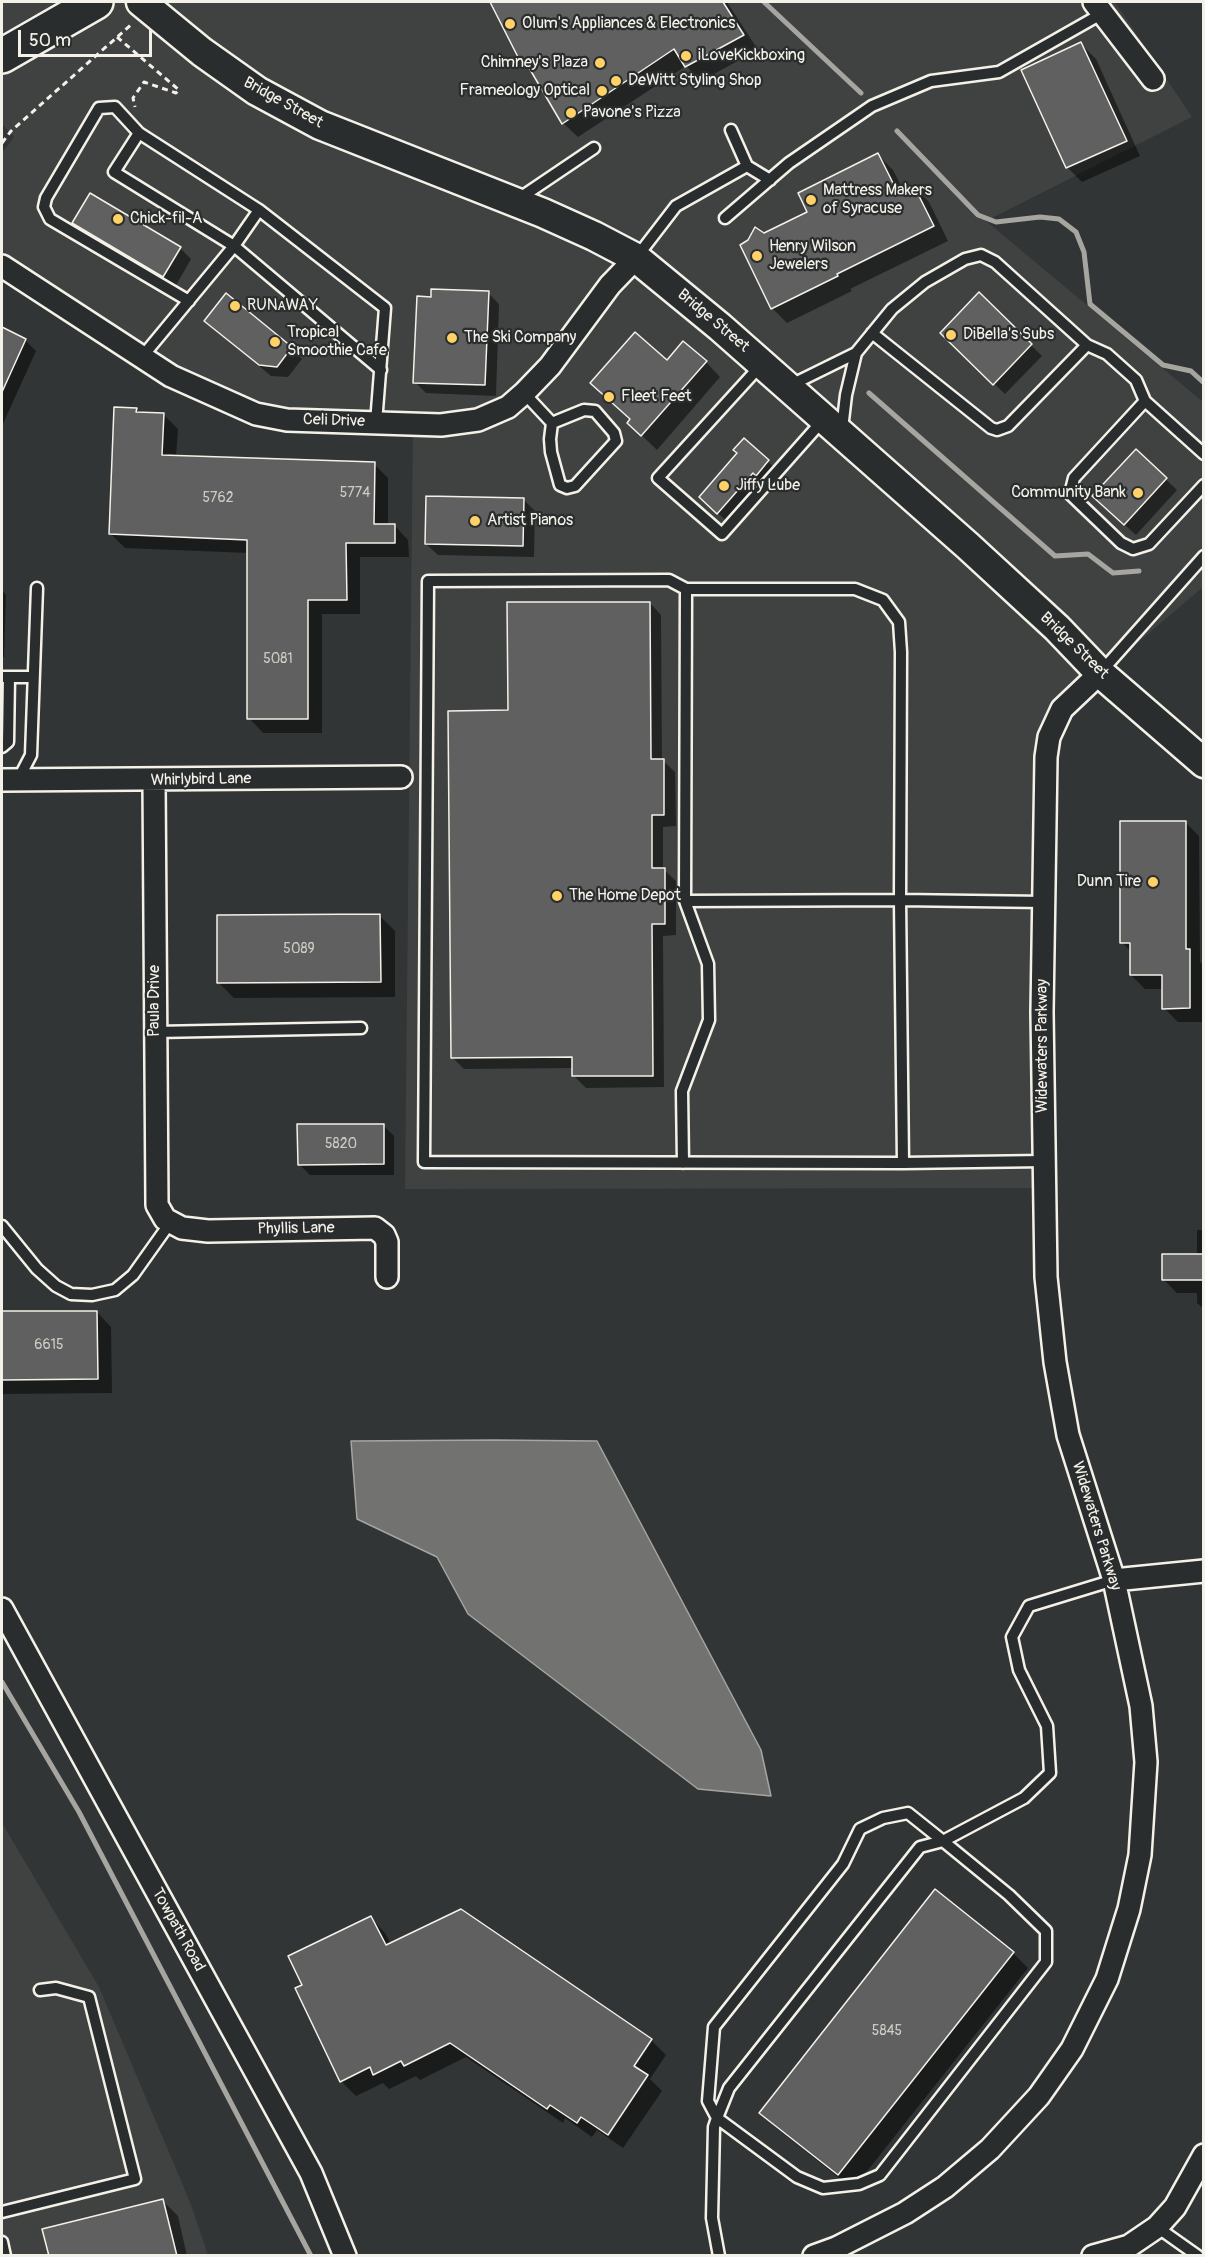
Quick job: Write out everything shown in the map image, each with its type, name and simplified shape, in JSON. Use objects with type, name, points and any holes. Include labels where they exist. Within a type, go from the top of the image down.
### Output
[{"type":"main road","points":[[2,56],[96,2]]},
{"type":"main road","name":"Bridge Street","points":[[136,13],[202,52],[257,91],[313,122],[514,202],[594,236],[636,258],[833,427],[1024,598],[1100,673],[1203,764]]},
{"type":"street","points":[[1099,7],[1153,79]]},
{"type":"street","name":"Celi Drive","points":[[2,266],[182,381],[256,414],[287,420],[441,425],[478,420],[507,408],[550,366],[610,285],[636,258]]},
{"type":"street","name":"Widewaters Parkway","points":[[814,2256],[836,2248],[905,2213],[945,2187],[990,2149],[1039,2096],[1072,2049],[1107,1979],[1129,1909],[1140,1855],[1146,1762],[1141,1706],[1114,1580],[1068,1435],[1055,1362],[1046,1277],[1042,1012],[1046,757],[1050,737],[1062,709],[1100,673]]},
{"type":"street","name":"Whirlybird Lane","points":[[10,780],[401,777]]},
{"type":"street","name":"Paula Drive","points":[[154,780],[157,1205],[167,1221]]},
{"type":"street","name":"Phyllis Lane","points":[[167,1221],[182,1228],[208,1231],[375,1228],[384,1235],[387,1242],[387,1277]]},
{"type":"street","points":[[1114,1580],[1203,1571]]},
{"type":"street","name":"Towpath Road","points":[[2,1610],[311,2173],[345,2256]]},
{"type":"street","points":[[1093,2256],[1129,2246],[1157,2227],[1175,2207],[1203,2155]]},
{"type":"lane","points":[[725,218],[789,164],[872,106],[931,81],[999,72],[1099,7]]},
{"type":"lane","points":[[189,301],[50,219],[44,207],[46,198],[99,108],[116,107],[139,134],[259,210],[385,308],[376,423]]},
{"type":"lane","points":[[731,130],[747,166],[770,180]]},
{"type":"lane","points":[[139,134],[114,172],[234,246],[381,370]]},
{"type":"lane","points":[[514,202],[594,148]]},
{"type":"lane","points":[[636,258],[676,206],[747,166]]},
{"type":"lane","points":[[142,357],[234,246],[259,210]]},
{"type":"lane","points":[[788,387],[856,353],[892,309],[925,282],[965,259],[981,255],[995,262],[1087,345],[1107,354],[1136,380],[1145,401],[1203,454]]},
{"type":"lane","points":[[872,333],[991,428],[997,430],[1008,426],[1087,345]]},
{"type":"lane","points":[[762,364],[658,478],[722,534],[833,427],[846,395],[856,353]]},
{"type":"lane","points":[[524,393],[552,423]]},
{"type":"lane","points":[[1145,401],[1074,478],[1070,494],[1121,543],[1133,549],[1149,544],[1203,485]]},
{"type":"lane","points":[[584,410],[590,410],[595,411],[614,434],[616,441],[575,486],[567,488],[560,485],[549,439],[552,423],[584,410]]},
{"type":"lane","points":[[1100,673],[1203,556]]},
{"type":"lane","points":[[903,1163],[900,900],[902,652],[899,622],[883,600],[855,589],[686,589],[669,580],[428,581],[424,1162],[903,1163],[1044,1161]]},
{"type":"lane","points":[[10,780],[31,756],[37,588]]},
{"type":"lane","points":[[683,1163],[682,1091],[709,1020],[708,964],[686,901],[686,589]]},
{"type":"lane","points":[[2,747],[8,742],[5,677],[33,678]]},
{"type":"lane","points":[[686,901],[1044,902]]},
{"type":"lane","points":[[156,1032],[361,1028]]},
{"type":"lane","points":[[2,1226],[37,1269],[56,1286],[71,1294],[92,1295],[115,1290],[134,1275],[167,1221]]},
{"type":"lane","points":[[719,2256],[712,2218],[714,2127],[729,2088],[920,1847],[943,1841],[1024,1798],[1050,1773],[1047,1726],[1019,1670],[1012,1637],[1029,1606],[1114,1580]]},
{"type":"lane","points":[[908,1813],[943,1841],[1009,1895],[1046,1931],[1046,1962],[880,2175],[859,2184],[823,2188],[797,2178],[717,2118],[708,2101],[714,2027],[843,1864],[860,1829],[883,1818],[908,1813]]},
{"type":"lane","points":[[2,2212],[135,2180],[89,1997],[56,1988],[40,1990]]},
{"type":"lane","points":[[1157,2227],[1198,2256]]},
{"type":"lane","points":[[2,2242],[5,2256]]},
{"type":"path","points":[[2,143],[11,131],[117,37],[136,13]]},
{"type":"path","points":[[117,37],[179,90],[176,93],[144,82],[133,98],[139,134]]},
{"type":"shaded area","points":[[2,2],[1115,2],[1192,117],[986,221],[1203,402],[1203,587],[1087,686],[1049,737],[1045,1188],[405,1189],[413,419],[297,413],[261,405],[169,367],[2,256],[2,153],[14,137],[2,124]]},
{"type":"shaded area","points":[[351,1441],[597,1441],[761,1750],[771,1796],[698,1789],[468,1614],[437,1557],[357,1519]]},
{"type":"shaded area","points":[[2,1823],[99,1987],[190,2202],[208,2255],[2,2255]]},
{"type":"building","name":"Chimney's Plaza","points":[[490,2],[723,2],[744,35],[685,67],[674,49],[562,124],[525,61],[521,63]]},
{"type":"building","points":[[1081,42],[1127,141],[1066,168],[1021,70]]},
{"type":"building","points":[[878,153],[898,193],[914,186],[934,226],[771,309],[740,245],[748,240],[755,227],[764,233],[807,212],[798,193]]},
{"type":"building","points":[[90,193],[181,247],[163,277],[72,223]]},
{"type":"building","points":[[431,289],[489,291],[485,385],[413,383],[417,296],[431,297]]},
{"type":"building","points":[[979,292],[1032,344],[993,385],[940,333]]},
{"type":"building","points":[[226,293],[292,347],[277,367],[259,365],[204,321]]},
{"type":"building","points":[[2,327],[26,339],[2,392]]},
{"type":"building","points":[[635,332],[667,360],[683,341],[707,361],[641,436],[627,423],[630,419],[590,383]]},
{"type":"building","points":[[114,407],[137,408],[136,412],[164,413],[162,455],[375,462],[374,524],[395,524],[395,543],[346,543],[347,600],[308,600],[308,719],[247,719],[247,540],[109,534]]},
{"type":"building","name":"Jiffy Lube","points":[[744,438],[769,460],[756,476],[753,473],[717,514],[699,497],[737,453],[733,450]]},
{"type":"building","points":[[1136,449],[1167,478],[1124,525],[1092,496]]},
{"type":"building","name":"Artist Pianos","points":[[426,496],[524,498],[523,546],[425,544]]},
{"type":"building","name":"The Home Depot","points":[[507,602],[650,602],[651,759],[664,759],[664,815],[652,815],[652,868],[665,868],[665,924],[652,924],[653,1076],[572,1076],[572,1057],[451,1058],[448,711],[508,710]]},
{"type":"building","name":"Dunn Tire","points":[[1120,821],[1186,821],[1186,949],[1190,949],[1190,1008],[1162,1009],[1162,975],[1130,975],[1130,943],[1120,943]]},
{"type":"building","points":[[380,914],[381,982],[217,983],[217,915]]},
{"type":"building","points":[[297,1124],[384,1124],[384,1164],[298,1165]]},
{"type":"building","points":[[1162,1254],[1203,1254],[1203,1280],[1162,1280]]},
{"type":"building","points":[[2,1311],[97,1311],[98,1379],[2,1380]]},
{"type":"building","points":[[935,1889],[1014,1952],[838,2175],[759,2113]]},
{"type":"building","points":[[461,1909],[652,2039],[634,2066],[648,2075],[608,2135],[581,2117],[577,2123],[550,2105],[547,2109],[450,2043],[404,2066],[401,2061],[373,2075],[370,2067],[340,2082],[295,1988],[302,1985],[288,1956],[371,1916],[386,1945]]},
{"type":"building","points":[[163,2199],[177,2256],[49,2256],[42,2229]]},
{"type":"waterway","points":[[764,2],[861,93]]},
{"type":"waterway","points":[[897,131],[978,215],[996,222],[1040,217],[1059,219],[1076,232],[1084,252],[1090,304],[1163,365],[1191,371],[1204,383]]},
{"type":"waterway","points":[[869,393],[1055,556],[1088,554],[1113,573],[1139,571]]},
{"type":"waterway","points":[[2,1682],[79,1812],[311,2256]]},
{"type":"place","name":"Olum's Appliances & Electronics","points":[[510,24]]},
{"type":"place","name":"iLoveKickboxing","points":[[686,56]]},
{"type":"place","name":"Chimney's Plaza","points":[[600,63]]},
{"type":"place","name":"DeWitt Styling Shop","points":[[616,81]]},
{"type":"place","name":"Frameology Optical","points":[[602,91]]},
{"type":"place","name":"Pavone's Pizza","points":[[571,113]]},
{"type":"place","name":"Mattress Makers of Syracuse","points":[[811,200]]},
{"type":"place","name":"Chick-fil-A","points":[[118,219]]},
{"type":"place","name":"Henry Wilson Jewelers","points":[[757,256]]},
{"type":"place","name":"RUNᴀWAY","points":[[235,306]]},
{"type":"place","name":"DiBella's Subs","points":[[951,335]]},
{"type":"place","name":"The Ski Company","points":[[452,338]]},
{"type":"place","name":"Tropical Smoothie Cafe","points":[[275,342]]},
{"type":"place","name":"Fleet Feet","points":[[609,397]]},
{"type":"place","name":"Jiffy Lube","points":[[724,486]]},
{"type":"place","name":"Community Bank","points":[[1138,493]]},
{"type":"place","name":"Artist Pianos","points":[[475,521]]},
{"type":"place","name":"Dunn Tire","points":[[1153,882]]},
{"type":"place","name":"The Home Depot","points":[[557,896]]}]
